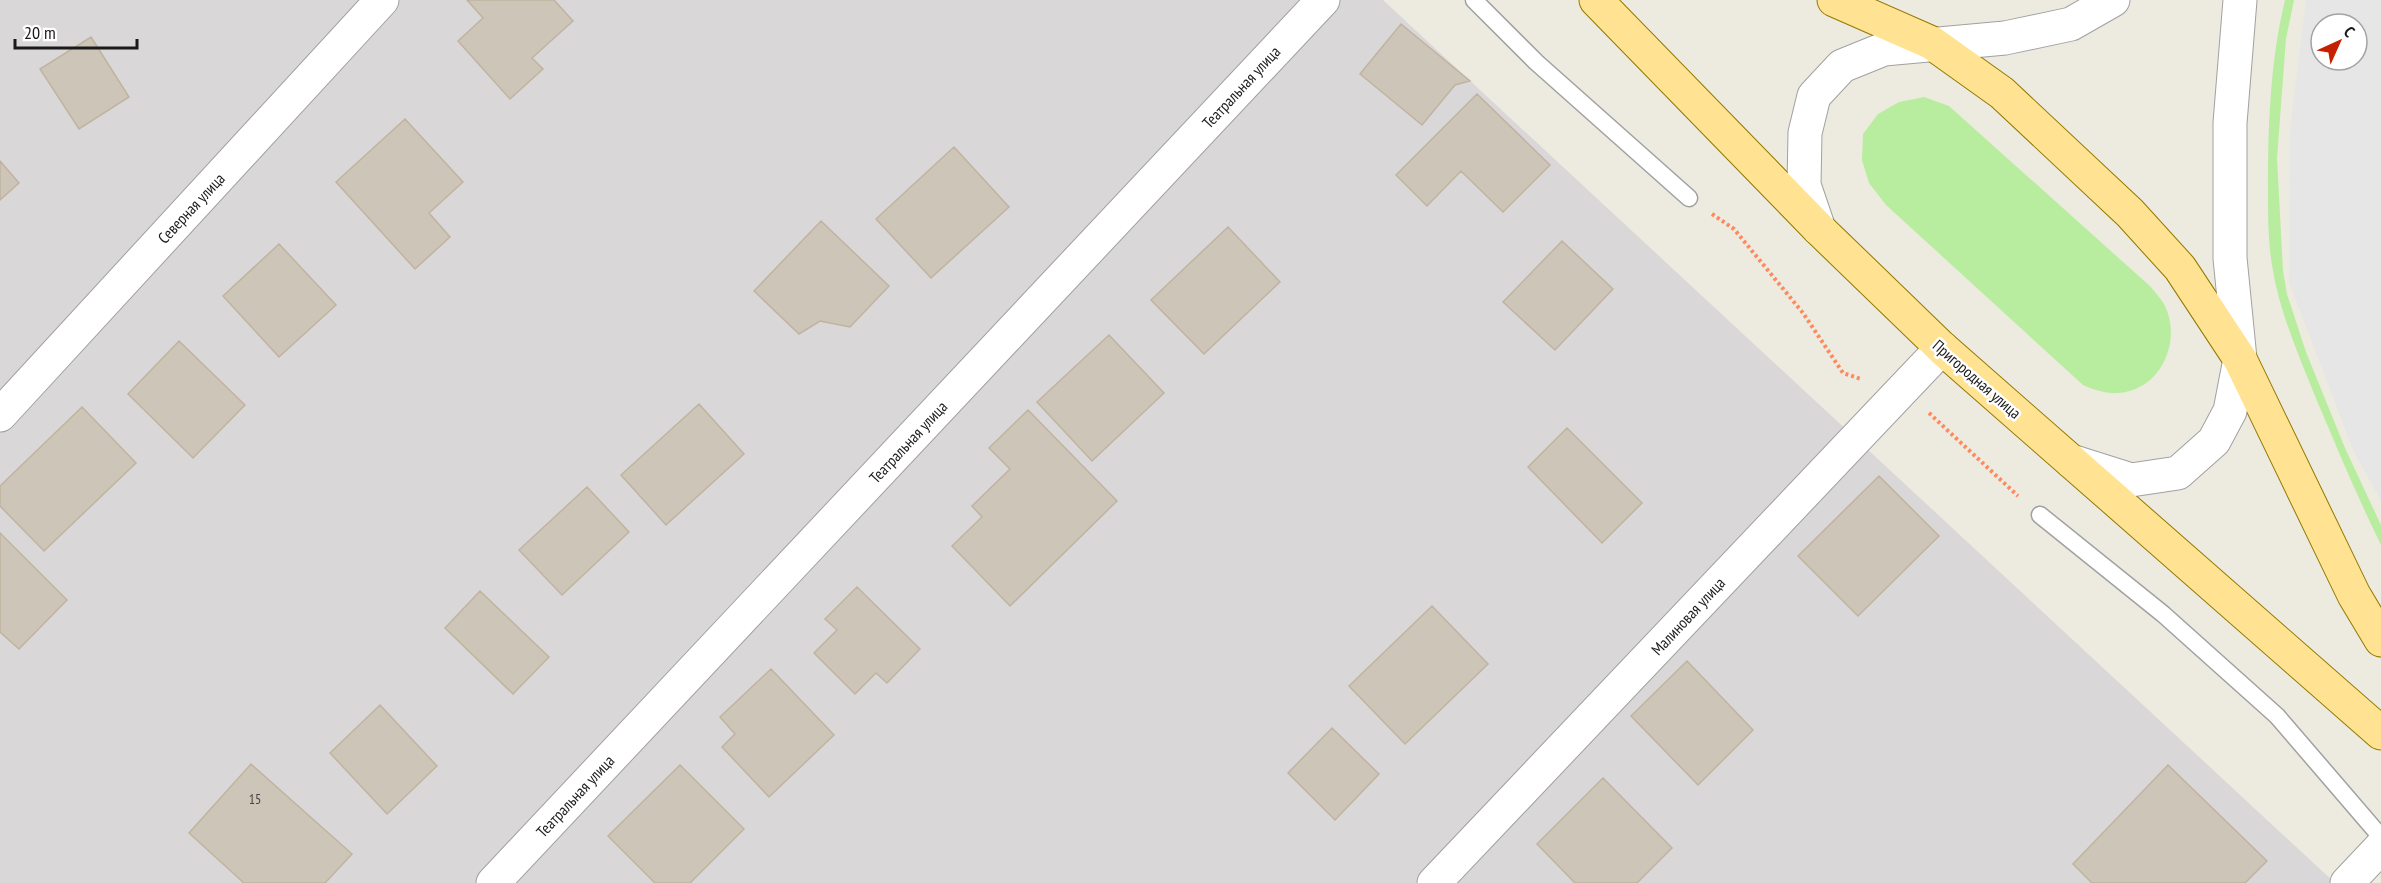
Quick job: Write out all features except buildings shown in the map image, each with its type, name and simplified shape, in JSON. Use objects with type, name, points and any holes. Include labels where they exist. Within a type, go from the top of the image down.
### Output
[{"type":"main road","name":"Пригородная улица","points":[[1596,0],[1819,230],[1941,348],[2381,733]]},
{"type":"main road","points":[[1834,0],[1932,43],[2002,93],[2130,213],[2180,268],[2240,359],[2354,595],[2381,640]]},
{"type":"street","name":"Северная улица","points":[[0,415],[382,0]]},
{"type":"street","name":"Театральная улица","points":[[493,883],[1323,0]]},
{"type":"street","points":[[1819,230],[1804,185],[1805,133],[1814,96],[1842,66],[1884,49],[2006,38],[2071,24],[2113,0]]},
{"type":"street","points":[[2071,461],[2132,480],[2178,473],[2214,441],[2230,411],[2240,359],[2230,258],[2230,123],[2240,0]]},
{"type":"street","name":"Малиновая улица","points":[[1434,883],[1941,348]]},
{"type":"street","points":[[2347,883],[2381,847]]},
{"type":"lane","points":[[1474,0],[1536,62],[1689,198]]},
{"type":"lane","points":[[2040,515],[2163,614],[2277,716],[2381,837]]},
{"type":"path","points":[[1689,198],[1734,229],[1803,313],[1843,373],[1899,393],[1925,410],[2040,515]]},
{"type":"shaded area","points":[[0,0],[1383,0],[2335,883],[0,883]]},
{"type":"shaded area","points":[[2306,0],[2381,0],[2381,501],[2353,450],[2289,282],[2290,130]]},
{"type":"green space","points":[[2285,0],[2294,0],[2286,39],[2277,158],[2283,271],[2287,294],[2306,352],[2345,448],[2381,525],[2381,545],[2315,396],[2285,318],[2273,271],[2268,220],[2269,118],[2276,47]]},
{"type":"green space","points":[[1924,97],[1949,106],[2151,287],[2160,298],[2170,320],[2169,348],[2164,362],[2146,383],[2134,390],[2119,393],[2101,391],[2083,385],[1886,205],[1869,183],[1862,160],[1863,134],[1878,114],[1899,102]]}]
